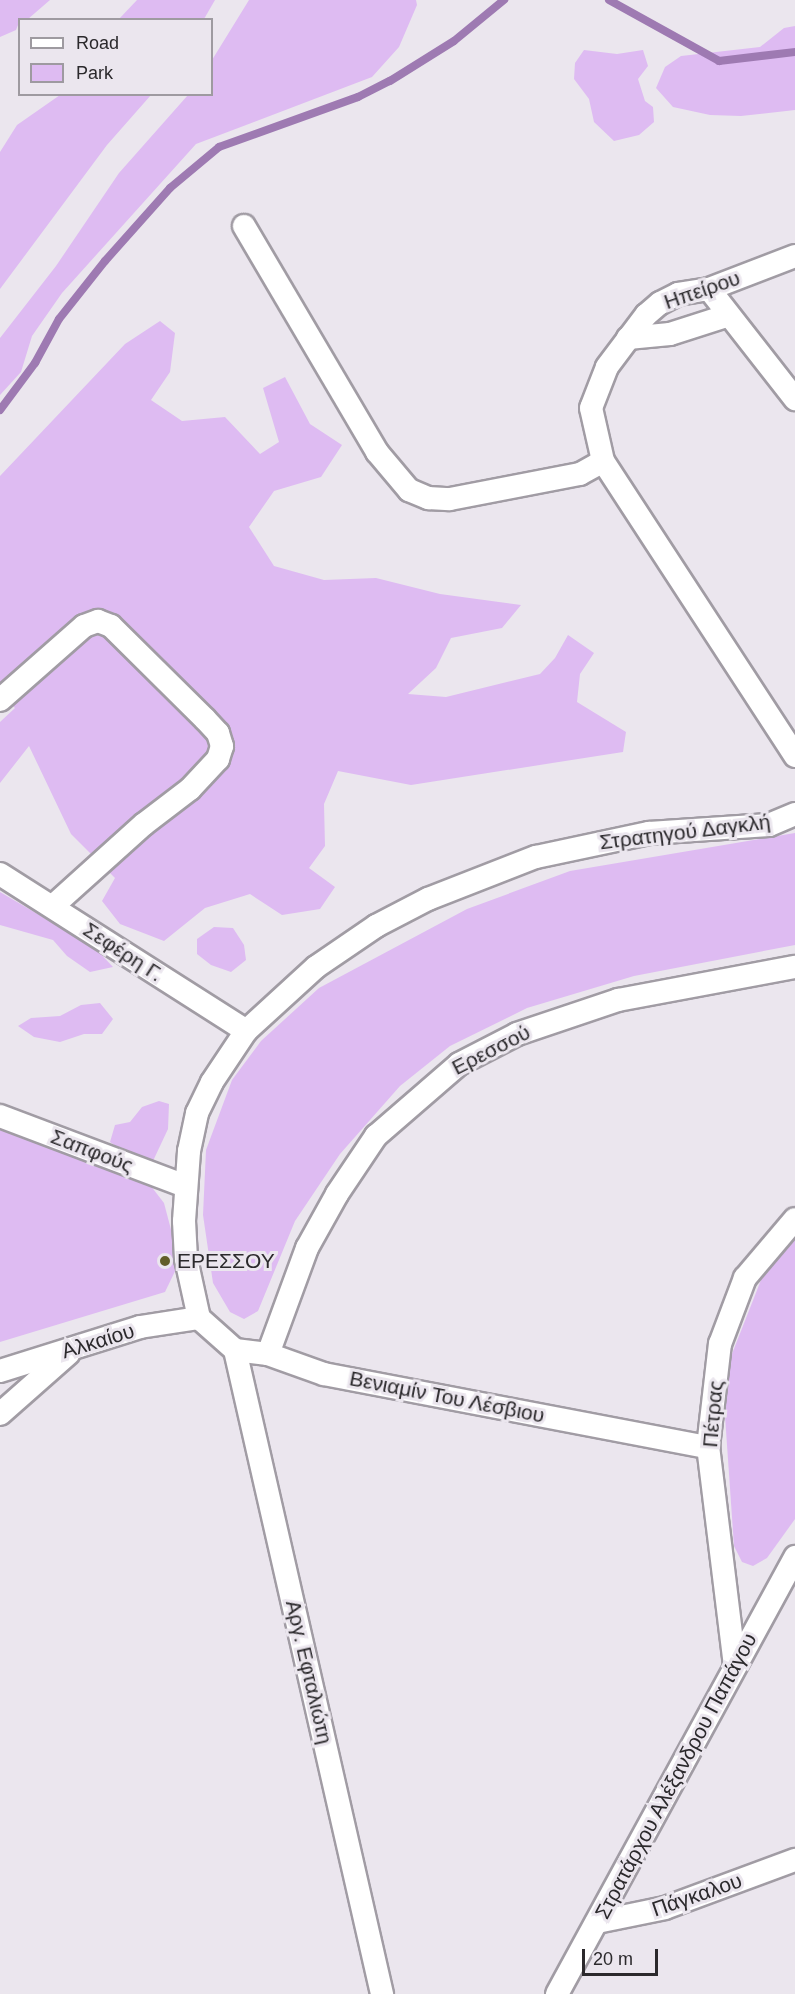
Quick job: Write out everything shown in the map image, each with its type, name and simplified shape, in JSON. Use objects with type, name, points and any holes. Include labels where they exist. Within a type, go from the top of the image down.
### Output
[{"type":"street","points":[[244,226],[377,452],[409,490],[428,498],[450,499],[580,474],[603,461],[795,756]]},
{"type":"street","name":"Ηπείρου","points":[[603,461],[591,408],[607,368],[628,338],[660,303],[678,294],[710,289],[795,256]]},
{"type":"street","points":[[710,289],[726,316],[795,399]]},
{"type":"street","points":[[628,338],[670,334],[726,316]]},
{"type":"street","points":[[0,700],[84,626],[98,621],[111,626],[206,719],[218,733],[222,746],[218,759],[190,789],[144,824],[53,906]]},
{"type":"street","name":"Στρατηγού Δαγκλή","points":[[199,1318],[186,1259],[185,1186],[197,1113],[212,1082],[246,1031],[316,967],[376,926],[428,898],[493,873],[593,842],[649,833],[769,825],[795,814]]},
{"type":"street","name":"Σεφέρη Γ.","points":[[0,874],[246,1031]]},
{"type":"street","name":"Ερεσσού","points":[[268,1354],[307,1248],[337,1194],[376,1136],[459,1064],[517,1034],[608,1003],[795,967]]},
{"type":"street","name":"Σαπφούς","points":[[0,1116],[185,1186]]},
{"type":"street","name":"Πέτρας","points":[[735,1666],[708,1447],[720,1344],[745,1278],[795,1219]]},
{"type":"street","points":[[199,1318],[235,1350]]},
{"type":"street","name":"Αλκαίου","points":[[0,1371],[140,1327],[199,1318]]},
{"type":"street","points":[[0,1414],[76,1347]]},
{"type":"street","name":"Βενιαμίν Του Λέσβιου","points":[[235,1350],[268,1354],[324,1374],[708,1447]]},
{"type":"street","name":"Αργ. Εφταλιώτη","points":[[235,1350],[382,1994]]},
{"type":"street","name":"Στρατάρχου Αλέξανδρου Παπάγου","points":[[557,1994],[795,1557]]},
{"type":"street","name":"Πάγκαλου","points":[[597,1922],[664,1908],[795,1860]]},
{"type":"green space","points":[[0,0],[50,0],[29,18],[18,18],[16,30],[0,37]]},
{"type":"green space","points":[[137,0],[215,0],[205,18],[120,18]]},
{"type":"green space","points":[[249,0],[416,0],[417,5],[399,47],[372,77],[196,144],[62,293],[32,336],[21,372],[0,395],[0,338],[56,266],[119,173],[187,96],[213,96],[213,58]]},
{"type":"green space","points":[[795,26],[795,110],[741,116],[710,115],[673,107],[656,88],[665,67],[681,56],[760,47],[784,28]]},
{"type":"green space","points":[[584,50],[617,54],[643,50],[648,66],[638,79],[645,101],[653,107],[654,122],[639,135],[614,141],[594,122],[589,99],[574,79],[575,63]]},
{"type":"green space","points":[[59,96],[150,96],[107,145],[0,289],[0,152],[17,125]]},
{"type":"green space","points":[[160,321],[175,333],[170,372],[151,400],[182,421],[225,417],[260,454],[279,442],[263,388],[285,377],[310,424],[342,445],[321,477],[274,491],[249,527],[274,566],[324,580],[376,578],[440,594],[521,605],[502,628],[451,638],[436,668],[408,694],[446,697],[540,674],[555,658],[568,635],[594,653],[580,674],[577,702],[626,732],[623,752],[411,785],[338,771],[324,804],[325,846],[309,868],[335,887],[320,909],[282,915],[250,894],[205,908],[164,941],[120,924],[102,901],[115,878],[71,834],[29,746],[0,783],[0,722],[15,708],[0,693],[0,476],[125,344]]},
{"type":"green space","points":[[795,833],[795,945],[634,976],[527,1008],[450,1046],[400,1086],[340,1154],[295,1221],[258,1311],[244,1319],[230,1312],[213,1283],[203,1215],[206,1150],[232,1080],[261,1041],[319,988],[467,909],[570,871]]},
{"type":"green space","points":[[0,892],[94,947],[113,967],[90,972],[67,956],[53,940],[0,925]]},
{"type":"green space","points":[[214,927],[233,928],[244,945],[246,960],[231,972],[211,965],[197,954],[197,939]]},
{"type":"green space","points":[[100,1003],[113,1019],[102,1034],[84,1034],[60,1042],[34,1037],[18,1026],[31,1018],[60,1016],[81,1005]]},
{"type":"green space","points":[[159,1101],[169,1104],[168,1129],[153,1161],[130,1156],[110,1142],[115,1125],[130,1122],[142,1107]]},
{"type":"green space","points":[[0,1126],[147,1181],[164,1203],[178,1265],[165,1292],[0,1342]]},
{"type":"green space","points":[[795,1239],[795,1519],[767,1558],[753,1566],[742,1562],[734,1546],[725,1416],[728,1364],[761,1280]]},
{"type":"waterway","points":[[0,410],[35,363],[59,319],[105,261],[170,188],[219,147],[358,97],[390,81],[454,41],[504,0]]},
{"type":"waterway","points":[[609,0],[719,61],[795,52]]},
{"type":"place","name":"ΕΡΕΣΣΟΥ","points":[[165,1261]]}]
